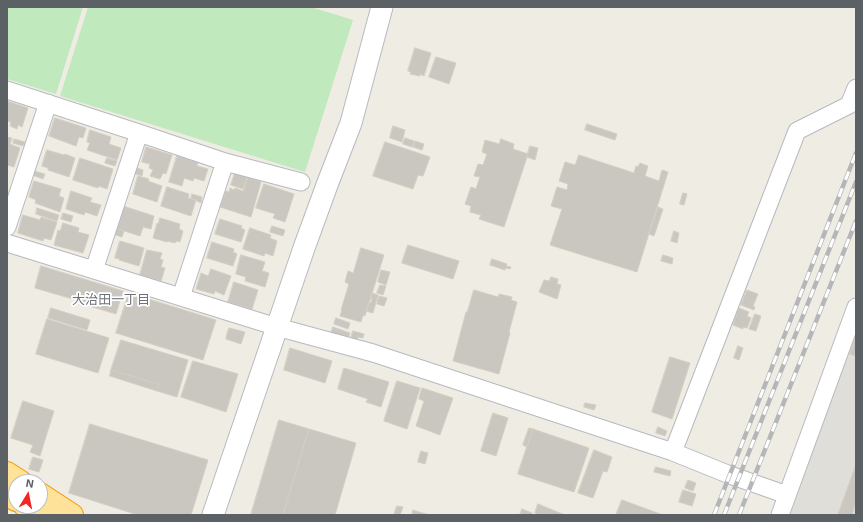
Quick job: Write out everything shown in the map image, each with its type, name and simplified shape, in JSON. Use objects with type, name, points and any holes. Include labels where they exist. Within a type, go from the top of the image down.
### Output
[{"type":"highway","points":[[48,499],[72,515]]},
{"type":"street","points":[[213,515],[276,327],[327,184],[351,124],[382,7]]},
{"type":"street","points":[[673,452],[797,131],[849,105],[856,88]]},
{"type":"street","points":[[7,90],[225,162],[301,182]]},
{"type":"street","points":[[7,227],[48,103]]},
{"type":"street","points":[[94,270],[139,133]]},
{"type":"street","points":[[181,297],[225,162]]},
{"type":"street","points":[[7,242],[276,327],[373,353],[673,452],[787,496]]},
{"type":"street","points":[[780,515],[856,307]]},
{"type":"shaded area","points":[[856,328],[856,515],[790,515]]},
{"type":"green space","points":[[7,7],[83,7],[56,94],[7,79]]},
{"type":"green space","points":[[88,7],[311,7],[353,20],[305,172],[60,96]]},
{"type":"building","points":[[415,48],[431,53],[424,76],[420,74],[420,76],[410,74],[411,72],[408,71]]},
{"type":"building","points":[[436,57],[456,63],[449,84],[429,77]]},
{"type":"building","points":[[7,101],[28,108],[22,127],[18,125],[17,129],[10,126],[11,122],[7,121]]},
{"type":"building","points":[[55,118],[86,128],[83,138],[79,137],[76,146],[49,136]]},
{"type":"building","points":[[587,124],[617,134],[615,140],[585,130]]},
{"type":"building","points":[[393,126],[405,130],[402,142],[390,138]]},
{"type":"building","points":[[90,130],[111,137],[109,144],[121,148],[117,160],[87,150],[90,143],[87,142]]},
{"type":"building","points":[[7,137],[12,138],[10,144],[20,148],[14,167],[7,165]]},
{"type":"building","points":[[405,138],[414,141],[412,147],[403,144]]},
{"type":"building","points":[[14,139],[25,142],[23,146],[13,143]]},
{"type":"building","points":[[501,139],[514,144],[513,149],[528,154],[504,227],[479,219],[481,215],[470,212],[471,206],[465,204],[471,187],[476,189],[480,177],[474,176],[478,164],[483,165],[487,154],[482,152],[485,140],[499,144]]},
{"type":"building","points":[[415,141],[424,144],[422,150],[413,147]]},
{"type":"building","points":[[385,142],[430,157],[423,176],[418,175],[413,189],[373,176]]},
{"type":"building","points":[[530,146],[538,148],[535,160],[527,157]]},
{"type":"building","points":[[146,147],[172,155],[166,174],[163,173],[160,179],[150,176],[153,170],[149,168],[150,164],[142,162]]},
{"type":"building","points":[[47,150],[75,158],[69,177],[48,170],[48,168],[42,166]]},
{"type":"building","points":[[579,155],[634,173],[636,166],[638,167],[640,163],[648,166],[645,176],[659,181],[662,170],[668,172],[637,272],[550,245],[562,209],[551,206],[557,187],[567,190],[568,184],[559,181],[565,162],[575,165]]},
{"type":"building","points":[[177,156],[198,162],[197,166],[208,169],[204,181],[194,178],[193,181],[184,178],[182,186],[169,182]]},
{"type":"building","points":[[80,158],[113,169],[107,189],[99,186],[98,188],[73,180]]},
{"type":"building","points":[[107,158],[117,161],[115,166],[105,163]]},
{"type":"building","points":[[131,166],[143,170],[142,176],[129,172]]},
{"type":"building","points":[[34,171],[45,174],[43,179],[32,175]]},
{"type":"building","points":[[235,173],[247,177],[243,189],[231,185]]},
{"type":"building","points":[[138,176],[149,179],[148,181],[162,186],[157,202],[133,194]]},
{"type":"building","points":[[248,177],[261,182],[251,217],[220,207],[226,191],[229,192],[230,188],[234,190],[235,188],[243,191]]},
{"type":"building","points":[[34,181],[61,189],[59,196],[64,198],[60,212],[35,203],[36,200],[29,197]]},
{"type":"building","points":[[264,184],[294,194],[285,222],[273,218],[275,214],[256,208]]},
{"type":"building","points":[[167,187],[189,194],[188,198],[196,200],[191,216],[161,206]]},
{"type":"building","points":[[71,191],[92,198],[90,202],[101,205],[97,216],[85,212],[84,215],[66,209]]},
{"type":"building","points":[[683,193],[687,194],[684,205],[680,204]]},
{"type":"building","points":[[192,194],[202,197],[201,203],[191,198]]},
{"type":"building","points":[[123,206],[154,216],[151,229],[143,227],[140,236],[112,227]]},
{"type":"building","points":[[658,207],[663,209],[654,236],[649,234]]},
{"type":"building","points":[[37,208],[59,215],[57,221],[36,214]]},
{"type":"building","points":[[63,213],[73,216],[71,222],[61,219]]},
{"type":"building","points":[[23,215],[40,220],[41,217],[57,222],[51,240],[44,238],[43,241],[18,233]]},
{"type":"building","points":[[160,218],[180,224],[179,229],[183,231],[180,242],[167,242],[153,238]]},
{"type":"building","points":[[220,219],[242,226],[241,228],[245,230],[241,242],[215,234]]},
{"type":"building","points":[[63,223],[79,228],[78,232],[89,235],[83,253],[54,245],[58,230],[60,231]]},
{"type":"building","points":[[272,226],[285,230],[283,236],[270,232]]},
{"type":"building","points":[[112,227],[124,231],[122,237],[110,233]]},
{"type":"building","points":[[250,228],[271,235],[270,238],[277,241],[273,256],[265,253],[264,256],[243,249]]},
{"type":"building","points":[[674,231],[679,233],[677,243],[671,241]]},
{"type":"building","points":[[120,241],[144,248],[139,266],[115,258]]},
{"type":"building","points":[[212,242],[234,249],[233,252],[237,254],[233,266],[207,258]]},
{"type":"building","points":[[408,245],[459,261],[453,279],[402,263]]},
{"type":"building","points":[[361,248],[384,255],[365,316],[363,315],[361,322],[340,316],[349,284],[345,282],[348,271],[353,273]]},
{"type":"building","points":[[147,250],[162,253],[160,259],[163,260],[161,267],[165,268],[161,281],[140,275]]},
{"type":"building","points":[[241,255],[265,262],[262,271],[269,273],[265,287],[245,281],[246,277],[236,274]]},
{"type":"building","points":[[663,255],[673,258],[672,264],[661,261]]},
{"type":"building","points":[[492,259],[507,264],[506,266],[511,267],[510,269],[506,268],[505,270],[490,265]]},
{"type":"building","points":[[41,266],[123,291],[116,314],[35,288]]},
{"type":"building","points":[[211,269],[231,276],[224,295],[215,291],[214,294],[196,289],[201,273],[208,276]]},
{"type":"building","points":[[381,270],[390,272],[386,285],[378,282]]},
{"type":"building","points":[[551,277],[558,279],[557,284],[561,285],[557,299],[539,292],[544,280],[549,281]]},
{"type":"building","points":[[234,282],[258,290],[252,309],[228,302]]},
{"type":"building","points":[[380,285],[386,286],[383,295],[377,293]]},
{"type":"building","points":[[474,290],[498,297],[499,294],[512,297],[511,300],[517,302],[499,374],[453,361],[466,312]]},
{"type":"building","points":[[747,290],[758,294],[753,306],[755,307],[754,310],[741,305]]},
{"type":"building","points":[[129,293],[216,320],[203,360],[116,333]]},
{"type":"building","points":[[372,293],[378,295],[373,313],[366,311],[369,302],[371,303]]},
{"type":"building","points":[[379,296],[387,298],[384,306],[377,304]]},
{"type":"building","points":[[51,308],[90,320],[87,330],[48,318]]},
{"type":"building","points":[[739,308],[749,312],[747,316],[751,318],[747,328],[743,327],[743,329],[733,325]]},
{"type":"building","points":[[755,314],[761,316],[756,331],[749,329]]},
{"type":"building","points":[[336,318],[350,323],[348,329],[334,324]]},
{"type":"building","points":[[47,319],[109,338],[98,373],[36,354]]},
{"type":"building","points":[[333,327],[350,333],[348,338],[331,333]]},
{"type":"building","points":[[229,328],[245,332],[241,344],[226,339]]},
{"type":"building","points":[[353,331],[364,334],[363,338],[358,337],[357,340],[351,338]]},
{"type":"building","points":[[856,337],[856,356],[850,354]]},
{"type":"building","points":[[121,340],[188,360],[177,397],[157,391],[159,384],[111,370]]},
{"type":"building","points":[[738,346],[743,348],[739,360],[734,358]]},
{"type":"building","points":[[290,348],[332,361],[325,383],[284,370]]},
{"type":"building","points":[[670,357],[690,363],[672,419],[652,412]]},
{"type":"building","points":[[193,361],[238,374],[226,412],[181,397]]},
{"type":"building","points":[[344,368],[389,382],[381,407],[366,402],[368,399],[338,389]]},
{"type":"building","points":[[111,370],[159,384],[157,391],[110,376]]},
{"type":"building","points":[[397,381],[420,388],[407,429],[384,421]]},
{"type":"building","points":[[422,388],[453,398],[440,435],[416,426],[424,401],[419,399]]},
{"type":"building","points":[[23,401],[54,411],[40,456],[30,452],[33,445],[11,438]]},
{"type":"building","points":[[585,403],[596,405],[594,410],[584,407]]},
{"type":"building","points":[[493,413],[508,418],[496,456],[481,451]]},
{"type":"building","points":[[279,420],[309,429],[283,515],[251,515]]},
{"type":"building","points":[[90,424],[208,460],[191,515],[138,515],[69,493]]},
{"type":"building","points":[[658,427],[667,431],[665,436],[656,433]]},
{"type":"building","points":[[529,428],[533,429],[527,447],[523,445]]},
{"type":"building","points":[[309,429],[356,443],[335,515],[283,515]]},
{"type":"building","points":[[533,429],[589,448],[574,492],[518,474]]},
{"type":"building","points":[[594,450],[612,457],[607,472],[603,471],[593,498],[578,493]]},
{"type":"building","points":[[421,451],[428,453],[425,464],[418,462]]},
{"type":"building","points":[[33,457],[43,460],[39,472],[29,469]]},
{"type":"building","points":[[856,465],[856,502],[852,515],[838,515]]},
{"type":"building","points":[[656,467],[671,471],[670,476],[654,472]]},
{"type":"building","points":[[688,480],[696,483],[693,491],[685,488]]},
{"type":"building","points":[[683,490],[696,494],[692,506],[679,502]]},
{"type":"building","points":[[622,500],[663,515],[616,515]]},
{"type":"building","points":[[538,504],[565,515],[540,515],[535,513]]},
{"type":"building","points":[[397,506],[403,507],[400,515],[394,515]]},
{"type":"building","points":[[522,509],[532,513],[532,515],[520,515]]},
{"type":"building","points":[[413,510],[429,515],[412,515]]},
{"type":"railway","points":[[714,515],[856,153]]},
{"type":"railway","points":[[724,515],[856,182]]},
{"type":"railway","points":[[739,515],[856,221]]},
{"type":"district","name":"大治田一丁目","points":[[111,300]]}]
